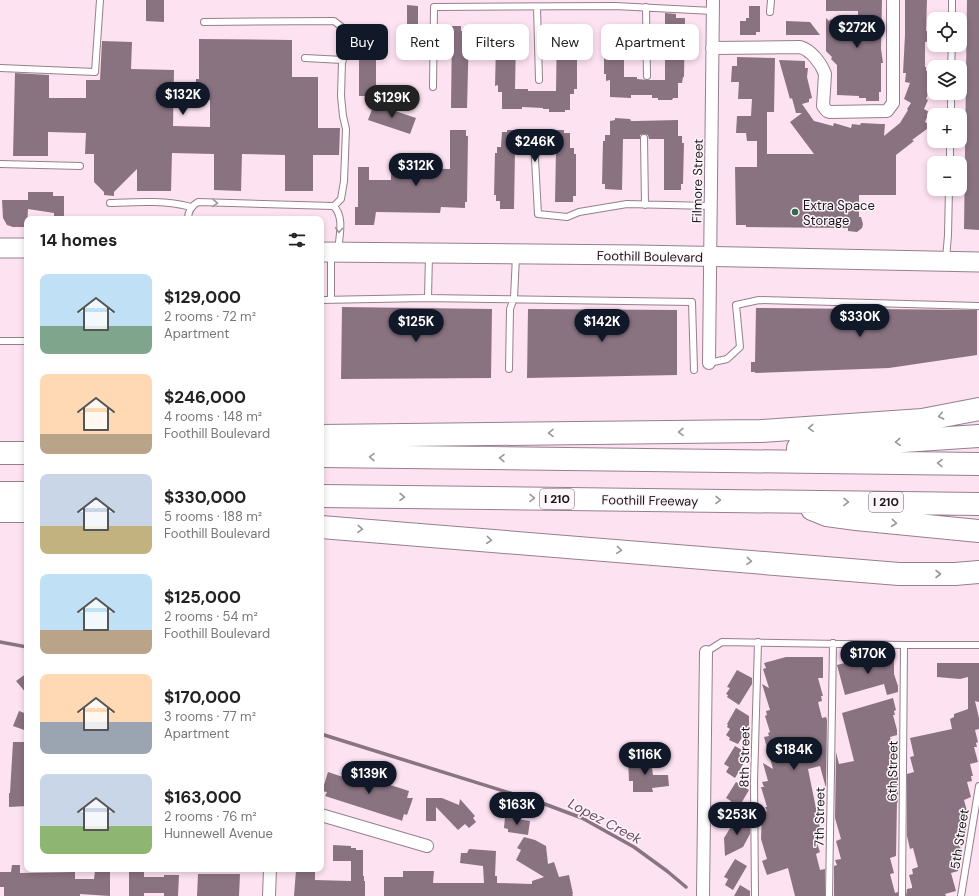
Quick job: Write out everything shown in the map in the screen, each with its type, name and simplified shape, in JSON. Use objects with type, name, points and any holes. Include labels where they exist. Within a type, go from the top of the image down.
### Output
[{"type":"highway","points":[[324,436],[761,431],[922,420],[979,409]]},
{"type":"highway","points":[[541,459],[824,447],[979,436]]},
{"type":"highway","points":[[324,456],[979,464]]},
{"type":"highway","name":"Foothill Freeway","points":[[324,496],[979,504]]},
{"type":"highway","points":[[8,500],[24,509]]},
{"type":"highway","points":[[793,501],[827,515],[979,532]]},
{"type":"highway","points":[[324,527],[899,574],[955,574],[979,572]]},
{"type":"main road","points":[[0,248],[24,248]]},
{"type":"main road","name":"Foothill Boulevard","points":[[330,252],[979,262]]},
{"type":"street","points":[[712,48],[804,48],[810,52],[825,74],[823,106],[827,111],[887,112],[893,103],[893,0]]},
{"type":"street","name":"Filmore Street","points":[[708,363],[713,5]]},
{"type":"street","points":[[703,896],[706,652]]},
{"type":"street","points":[[324,816],[427,846]]},
{"type":"street","points":[[269,896],[270,872]]},
{"type":"lane","points":[[0,68],[96,72],[100,0]]},
{"type":"lane","points":[[770,12],[771,0]]},
{"type":"lane","points":[[952,0],[952,12]]},
{"type":"lane","points":[[433,87],[434,7],[646,7],[713,5]]},
{"type":"lane","points":[[537,7],[539,80]]},
{"type":"lane","points":[[646,7],[647,76]]},
{"type":"lane","points":[[204,22],[334,21],[338,24]]},
{"type":"lane","points":[[305,58],[336,60]]},
{"type":"lane","points":[[334,206],[341,198],[344,180],[346,129],[341,96],[343,60]]},
{"type":"lane","points":[[644,138],[645,205]]},
{"type":"lane","points":[[535,159],[538,214],[568,217],[579,212],[627,204],[710,206]]},
{"type":"lane","points":[[0,164],[80,166]]},
{"type":"lane","points":[[946,261],[949,196]]},
{"type":"lane","points":[[110,202],[156,201],[179,204],[191,208]]},
{"type":"lane","points":[[188,216],[191,208],[198,202],[334,206]]},
{"type":"lane","points":[[331,300],[330,252],[340,217],[334,206]]},
{"type":"lane","points":[[428,298],[429,253]]},
{"type":"lane","points":[[508,369],[510,309],[514,298],[516,254]]},
{"type":"lane","points":[[324,300],[514,298],[692,302],[694,370]]},
{"type":"lane","points":[[708,363],[727,359],[740,347],[736,305],[759,300],[979,306]]},
{"type":"lane","points":[[0,341],[24,341]]},
{"type":"lane","points":[[706,652],[722,642],[833,643],[904,646],[979,645]]},
{"type":"lane","name":"8th Street","points":[[755,896],[754,782],[758,642]]},
{"type":"lane","name":"7th Street","points":[[829,896],[833,643]]},
{"type":"lane","name":"6th Street","points":[[902,896],[904,646]]},
{"type":"lane","name":"5th Street","points":[[961,896],[979,786]]},
{"type":"building","points":[[146,0],[164,0],[164,22],[146,21]]},
{"type":"building","points":[[826,0],[882,0],[881,49],[883,63],[881,63],[881,92],[879,92],[879,101],[866,101],[866,98],[859,98],[859,96],[837,95],[837,65],[826,51],[826,18],[829,21],[831,19],[854,42],[854,28],[858,28],[858,11],[826,11]]},
{"type":"building","points":[[905,0],[927,0],[927,42],[925,42],[925,67],[927,71],[926,99],[928,100],[924,109],[927,111],[925,122],[927,123],[927,129],[896,155],[896,195],[859,195],[859,217],[861,217],[863,224],[862,228],[857,232],[848,231],[848,228],[746,227],[746,225],[736,225],[735,167],[757,167],[757,141],[747,141],[746,133],[736,133],[737,116],[751,116],[752,99],[738,99],[739,82],[731,82],[732,66],[737,66],[737,57],[775,58],[774,112],[767,112],[767,154],[814,154],[790,122],[802,113],[796,113],[792,98],[790,99],[779,60],[805,61],[805,68],[808,68],[807,77],[812,98],[809,99],[809,102],[802,104],[814,121],[833,126],[834,123],[851,128],[852,124],[885,124],[884,136],[900,123],[911,103],[904,99],[910,83],[905,82],[906,73],[903,73]]},
{"type":"building","points":[[967,0],[979,0],[979,230],[964,229],[964,196],[967,196],[967,156],[965,156],[965,148],[967,148],[967,108],[966,108],[966,100],[967,100]]},
{"type":"building","points":[[407,5],[418,6],[418,24],[407,24]]},
{"type":"building","points":[[749,6],[760,6],[760,32],[756,32],[756,35],[740,35],[740,21],[746,21],[746,18],[749,18]]},
{"type":"building","points":[[665,13],[676,14],[676,18],[685,18],[685,24],[665,24]]},
{"type":"building","points":[[786,21],[810,22],[820,35],[786,35]]},
{"type":"building","points":[[454,26],[461,26],[462,60],[468,60],[467,108],[451,108],[452,60],[454,60]]},
{"type":"building","points":[[199,39],[292,40],[292,77],[318,77],[318,128],[340,128],[339,155],[313,155],[313,191],[285,191],[285,155],[242,154],[241,191],[214,190],[214,154],[172,153],[171,191],[137,191],[137,169],[114,192],[114,196],[104,195],[104,192],[94,182],[94,154],[85,154],[86,133],[48,132],[48,156],[13,156],[15,73],[49,75],[49,98],[86,98],[86,80],[100,80],[102,41],[132,42],[131,69],[174,70],[173,126],[210,127],[210,100],[195,99],[196,79],[199,79]]},
{"type":"building","points":[[359,60],[376,60],[376,96],[359,96]]},
{"type":"building","points":[[496,60],[516,60],[515,89],[528,89],[528,91],[556,91],[556,60],[577,60],[577,89],[574,89],[574,94],[570,94],[570,110],[565,110],[565,112],[549,112],[549,109],[543,108],[522,107],[522,109],[502,109],[502,92],[498,92],[498,85],[495,86]]},
{"type":"building","points":[[604,60],[624,60],[624,77],[637,77],[637,79],[647,80],[665,80],[665,60],[684,60],[684,77],[682,83],[678,83],[678,98],[673,98],[672,100],[658,100],[658,98],[652,98],[652,95],[631,95],[631,98],[610,97],[610,80],[606,81],[606,74],[604,74]]},
{"type":"building","points":[[374,104],[416,118],[410,134],[368,120]]},
{"type":"building","points":[[615,118],[630,119],[631,121],[678,120],[678,136],[682,136],[682,143],[684,143],[683,184],[681,184],[681,190],[664,190],[664,139],[649,139],[648,135],[644,134],[640,135],[640,139],[623,139],[622,190],[605,189],[605,184],[602,184],[603,141],[605,141],[605,135],[610,135],[610,121],[615,120]]},
{"type":"building","points":[[450,130],[466,130],[466,136],[468,136],[467,202],[465,202],[465,208],[441,207],[440,213],[376,212],[374,225],[355,225],[355,207],[358,207],[358,167],[369,167],[369,180],[391,180],[391,168],[450,169]]},
{"type":"building","points":[[507,130],[528,130],[528,133],[549,133],[549,130],[564,130],[564,133],[570,133],[570,148],[574,148],[574,154],[576,154],[576,196],[573,196],[573,202],[555,202],[556,150],[515,151],[514,209],[500,209],[500,201],[496,201],[496,195],[494,195],[495,153],[497,153],[497,147],[501,147],[502,132],[507,132]]},
{"type":"building","points":[[28,192],[53,192],[53,196],[64,196],[64,216],[54,216],[54,213],[28,209],[28,216],[24,216],[24,227],[13,227],[7,225],[3,218],[2,200],[28,200]]},
{"type":"building","points":[[342,307],[492,309],[491,378],[341,379]]},
{"type":"building","points":[[756,308],[977,310],[977,355],[889,368],[755,373],[751,372],[751,362],[755,362]]},
{"type":"building","points":[[528,309],[677,310],[677,375],[527,378]]},
{"type":"building","points":[[786,657],[823,657],[823,678],[818,678],[823,696],[821,696],[822,701],[818,702],[822,718],[826,717],[827,720],[826,788],[820,766],[808,769],[821,833],[817,834],[818,837],[815,837],[820,852],[816,854],[820,870],[825,869],[825,896],[795,896],[788,868],[767,875],[762,861],[767,859],[761,839],[762,813],[767,811],[765,807],[767,807],[761,787],[764,787],[762,782],[768,781],[763,763],[773,769],[764,737],[769,736],[768,733],[770,732],[765,716],[767,715],[766,711],[770,710],[762,684],[769,688],[763,669],[766,668],[764,663]]},
{"type":"building","points":[[860,659],[860,662],[870,659],[894,659],[894,674],[898,686],[898,692],[887,695],[884,684],[845,695],[837,665]]},
{"type":"building","points":[[937,663],[979,663],[979,702],[975,701],[979,718],[979,729],[975,730],[978,742],[976,743],[977,747],[974,747],[978,762],[970,764],[973,776],[971,776],[972,781],[967,782],[971,797],[964,800],[968,815],[964,816],[966,825],[965,838],[958,840],[962,853],[958,871],[951,873],[956,891],[945,894],[946,896],[906,896],[907,889],[912,888],[909,875],[913,874],[912,869],[918,867],[913,848],[910,849],[907,836],[907,774],[914,772],[910,757],[914,756],[910,738],[952,729],[950,719],[954,717],[954,714],[968,709],[968,677],[960,679],[937,677]]},
{"type":"building","points":[[737,670],[752,678],[752,684],[739,705],[727,697],[728,695],[726,694],[730,688],[727,687]]},
{"type":"building","points":[[24,675],[24,690],[16,681]]},
{"type":"building","points":[[893,698],[896,710],[894,711],[895,715],[893,715],[897,735],[890,737],[894,754],[891,755],[897,777],[898,776],[898,804],[897,800],[896,856],[890,858],[894,873],[890,874],[895,893],[898,892],[898,896],[834,896],[834,866],[837,865],[835,860],[841,859],[836,841],[841,839],[835,818],[836,752],[839,764],[854,761],[842,713]]},
{"type":"building","points":[[736,708],[749,716],[749,726],[738,744],[729,740],[730,738],[726,735],[730,729],[727,727],[727,724]]},
{"type":"building","points":[[19,711],[24,713],[24,730],[13,726]]},
{"type":"building","points":[[13,742],[24,742],[24,806],[9,807]]},
{"type":"building","points":[[735,746],[749,754],[735,778],[726,772],[729,767],[724,764]]},
{"type":"building","points":[[628,759],[649,759],[649,768],[652,768],[653,775],[668,775],[669,786],[652,788],[653,792],[633,792],[633,781],[629,781]]},
{"type":"building","points":[[328,772],[349,779],[351,775],[377,784],[378,781],[409,791],[407,798],[413,798],[407,815],[404,814],[402,821],[325,796],[327,792],[324,791],[324,785]]},
{"type":"building","points":[[736,782],[749,790],[736,812],[728,807],[731,801],[726,798]]},
{"type":"building","points":[[426,798],[442,798],[459,805],[460,799],[475,816],[473,818],[476,822],[469,828],[465,824],[458,830],[436,807],[436,821],[426,821]]},
{"type":"building","points":[[505,817],[530,821],[528,835],[508,832],[508,829],[504,828]]},
{"type":"building","points":[[737,817],[750,825],[750,834],[743,847],[725,856],[724,838]]},
{"type":"building","points":[[524,837],[535,840],[546,846],[548,864],[554,862],[559,877],[569,875],[573,896],[384,896],[384,877],[403,877],[403,871],[434,871],[433,883],[484,883],[483,866],[460,863],[461,853],[467,853],[469,849],[496,851],[495,876],[497,876],[497,883],[532,884],[532,881],[544,877],[516,860],[521,850],[517,848]]},
{"type":"building","points":[[333,845],[351,846],[351,848],[356,848],[356,850],[363,850],[365,896],[294,896],[296,872],[315,872],[315,880],[351,881],[351,861],[333,861]]},
{"type":"building","points":[[735,859],[747,866],[733,890],[725,885],[728,879],[724,877]]},
{"type":"building","points":[[12,865],[20,865],[20,873],[75,872],[75,879],[94,879],[95,872],[110,872],[110,896],[80,894],[80,896],[4,896],[4,887],[0,887],[0,872],[11,872]]},
{"type":"building","points":[[129,872],[144,872],[144,877],[179,875],[178,896],[164,896],[164,893],[144,893],[144,896],[129,896]]},
{"type":"building","points":[[198,874],[240,874],[239,896],[197,896]]},
{"type":"building","points":[[740,885],[750,891],[750,896],[734,896]]},
{"type":"waterway","name":"Lopez Creek","points":[[0,642],[24,646]]},
{"type":"waterway","name":"Lopez Creek","points":[[324,735],[542,803],[582,818],[634,847],[686,887]]},
{"type":"place","name":"Extra Space Storage","points":[[795,212]]}]
